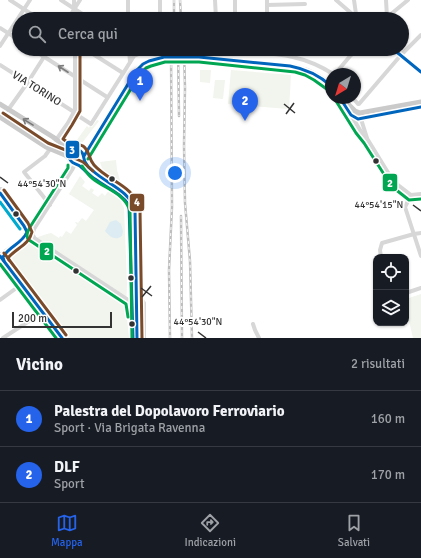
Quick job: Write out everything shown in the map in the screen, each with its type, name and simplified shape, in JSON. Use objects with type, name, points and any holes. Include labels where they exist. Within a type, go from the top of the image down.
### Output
[{"type":"main road","points":[[75,164],[81,162],[134,74],[141,66],[151,60],[164,57],[200,57],[295,67],[315,74],[325,81]]},
{"type":"main road","points":[[353,113],[421,102]]},
{"type":"main road","points":[[0,104],[65,146],[81,151],[87,165],[95,174],[129,196],[134,205],[135,212],[137,338]]},
{"type":"main road","points":[[346,104],[356,119],[421,107]]},
{"type":"main road","points":[[0,118],[50,149],[68,157],[70,161],[80,166],[93,178],[123,198],[129,205],[133,338]]},
{"type":"main road","points":[[68,157],[69,153],[75,149],[81,149],[84,147],[106,120]]},
{"type":"street","points":[[10,0],[27,12]]},
{"type":"street","points":[[24,10],[30,0]]},
{"type":"street","points":[[61,0],[79,12]]},
{"type":"street","points":[[74,0],[74,9]]},
{"type":"street","points":[[72,12],[80,0]]},
{"type":"street","points":[[128,0],[128,12]]},
{"type":"street","points":[[160,0],[160,12]]},
{"type":"street","points":[[215,0],[216,12]]},
{"type":"street","points":[[235,0],[235,12]]},
{"type":"street","points":[[267,0],[267,12]]},
{"type":"street","points":[[336,0],[350,12]]},
{"type":"street","points":[[354,0],[356,12]]},
{"type":"street","points":[[386,0],[386,12]]},
{"type":"street","points":[[393,12],[408,0]]},
{"type":"street","points":[[267,5],[306,4]]},
{"type":"street","points":[[0,28],[12,36]]},
{"type":"street","points":[[0,46],[12,29]]},
{"type":"street","points":[[409,46],[421,35]]},
{"type":"street","points":[[8,110],[44,56],[107,98],[134,56]]},
{"type":"street","points":[[56,140],[75,108],[75,56]]},
{"type":"street","points":[[96,56],[123,74]]},
{"type":"street","points":[[130,56],[130,62]]},
{"type":"street","points":[[288,56],[306,60],[325,68]]},
{"type":"street","points":[[339,68],[350,56]]},
{"type":"street","points":[[361,102],[399,56]]},
{"type":"street","points":[[401,56],[421,72]]},
{"type":"street","name":"VIA TORINO","points":[[0,65],[91,124],[107,98]]},
{"type":"street","points":[[353,113],[360,130],[394,180],[412,195],[421,194]]},
{"type":"street","points":[[364,128],[365,120],[372,116]]},
{"type":"street","points":[[361,119],[368,140]]},
{"type":"street","points":[[50,149],[45,156],[24,172],[50,205]]},
{"type":"street","points":[[34,238],[32,235],[34,229],[75,164]]},
{"type":"street","points":[[0,190],[27,231],[26,237]]},
{"type":"street","points":[[412,195],[405,207],[421,256]]},
{"type":"street","points":[[24,226],[29,231],[34,229]]},
{"type":"street","points":[[381,254],[382,243],[421,233]]},
{"type":"street","points":[[62,338],[0,255],[26,237],[34,238],[128,300],[131,304],[133,315]]},
{"type":"street","points":[[4,261],[3,257],[6,252]]},
{"type":"street","points":[[0,300],[22,284]]},
{"type":"street","points":[[409,292],[421,288]]},
{"type":"street","points":[[136,293],[144,303],[144,338]]},
{"type":"street","points":[[3,338],[43,312]]},
{"type":"street","points":[[253,324],[260,338]]},
{"type":"shaded area","points":[[200,70],[211,70],[210,83],[200,82]]},
{"type":"shaded area","points":[[231,70],[291,75],[289,109],[228,104]]},
{"type":"shaded area","points":[[215,80],[225,80],[223,99],[213,98]]},
{"type":"shaded area","points":[[97,120],[99,121],[82,143],[74,144],[87,126],[89,128],[90,126],[92,127]]},
{"type":"shaded area","points":[[116,160],[121,184],[104,174],[100,162]]},
{"type":"shaded area","points":[[80,176],[85,182],[82,186],[89,191],[91,188],[94,190],[92,193],[98,197],[102,193],[105,196],[109,190],[120,200],[124,208],[127,284],[126,308],[129,338],[67,338],[8,258],[19,248],[34,239],[51,233],[59,238],[60,236],[62,237],[66,231],[71,234],[77,225],[75,222],[78,223],[82,218],[86,221],[94,210],[69,194]]},
{"type":"shaded area","points":[[116,220],[121,224],[123,231],[122,236],[115,238],[111,237],[105,231],[110,222]]},
{"type":"shaded area","points":[[421,294],[421,338],[413,338],[409,321],[409,298]]},
{"type":"railway","points":[[174,0],[174,12]]},
{"type":"railway","points":[[180,0],[181,12]]},
{"type":"railway","points":[[170,338],[169,270],[172,207],[171,56]]},
{"type":"railway","points":[[178,56],[179,116]]},
{"type":"railway","points":[[184,56],[185,203],[190,261],[192,338]]},
{"type":"railway","points":[[181,216],[182,338]]},
{"type":"transit line","name":"4","points":[[80,56],[80,111],[63,139],[68,143],[83,146],[87,150],[94,165],[100,171],[127,189],[137,202],[140,210],[142,338]]},
{"type":"transit line","name":"3","points":[[402,56],[421,72]]},
{"type":"transit line","name":"3","points":[[84,156],[136,71],[143,64],[149,61],[164,57],[199,57],[290,66],[312,73],[325,81]]},
{"type":"transit line","name":"2","points":[[88,159],[140,74],[146,68],[151,66],[165,62],[199,62],[295,72],[305,75],[325,88]]},
{"type":"transit line","name":"2","points":[[338,104],[395,189],[409,200],[421,199]]},
{"type":"transit line","name":"3","points":[[344,104],[351,115],[358,119],[421,107]]},
{"type":"transit line","name":"4","points":[[3,113],[48,143],[68,151],[74,158],[83,162],[93,171]]},
{"type":"transit line","name":"3","points":[[133,338],[129,205],[118,194],[93,178],[80,166],[72,162],[69,156],[71,151],[76,149],[83,154],[85,162],[89,167],[128,197],[135,210],[137,338]]},
{"type":"transit line","name":"2","points":[[68,165],[68,168],[30,227],[27,237],[29,240],[126,304],[128,317]]},
{"type":"transit line","name":"2","points":[[82,166],[92,178],[124,200],[130,211],[132,338]]},
{"type":"transit line","name":"4","points":[[4,190],[28,223],[32,232],[28,240],[8,258],[9,260]]},
{"type":"transit line","name":"3","points":[[0,193],[27,232],[25,236],[6,253],[3,257],[4,261]]},
{"type":"transit line","points":[[0,202],[20,229]]},
{"type":"transit line","name":"4","points":[[4,253],[66,335]]},
{"type":"transit line","name":"3","points":[[0,256],[62,338]]},
{"type":"transit line","name":"2","points":[[0,264],[56,338]]},
{"type":"place","name":"Palestra del Dopolavoro Ferroviario","points":[[140,101]]},
{"type":"place","name":"DLF","points":[[245,121]]}]
